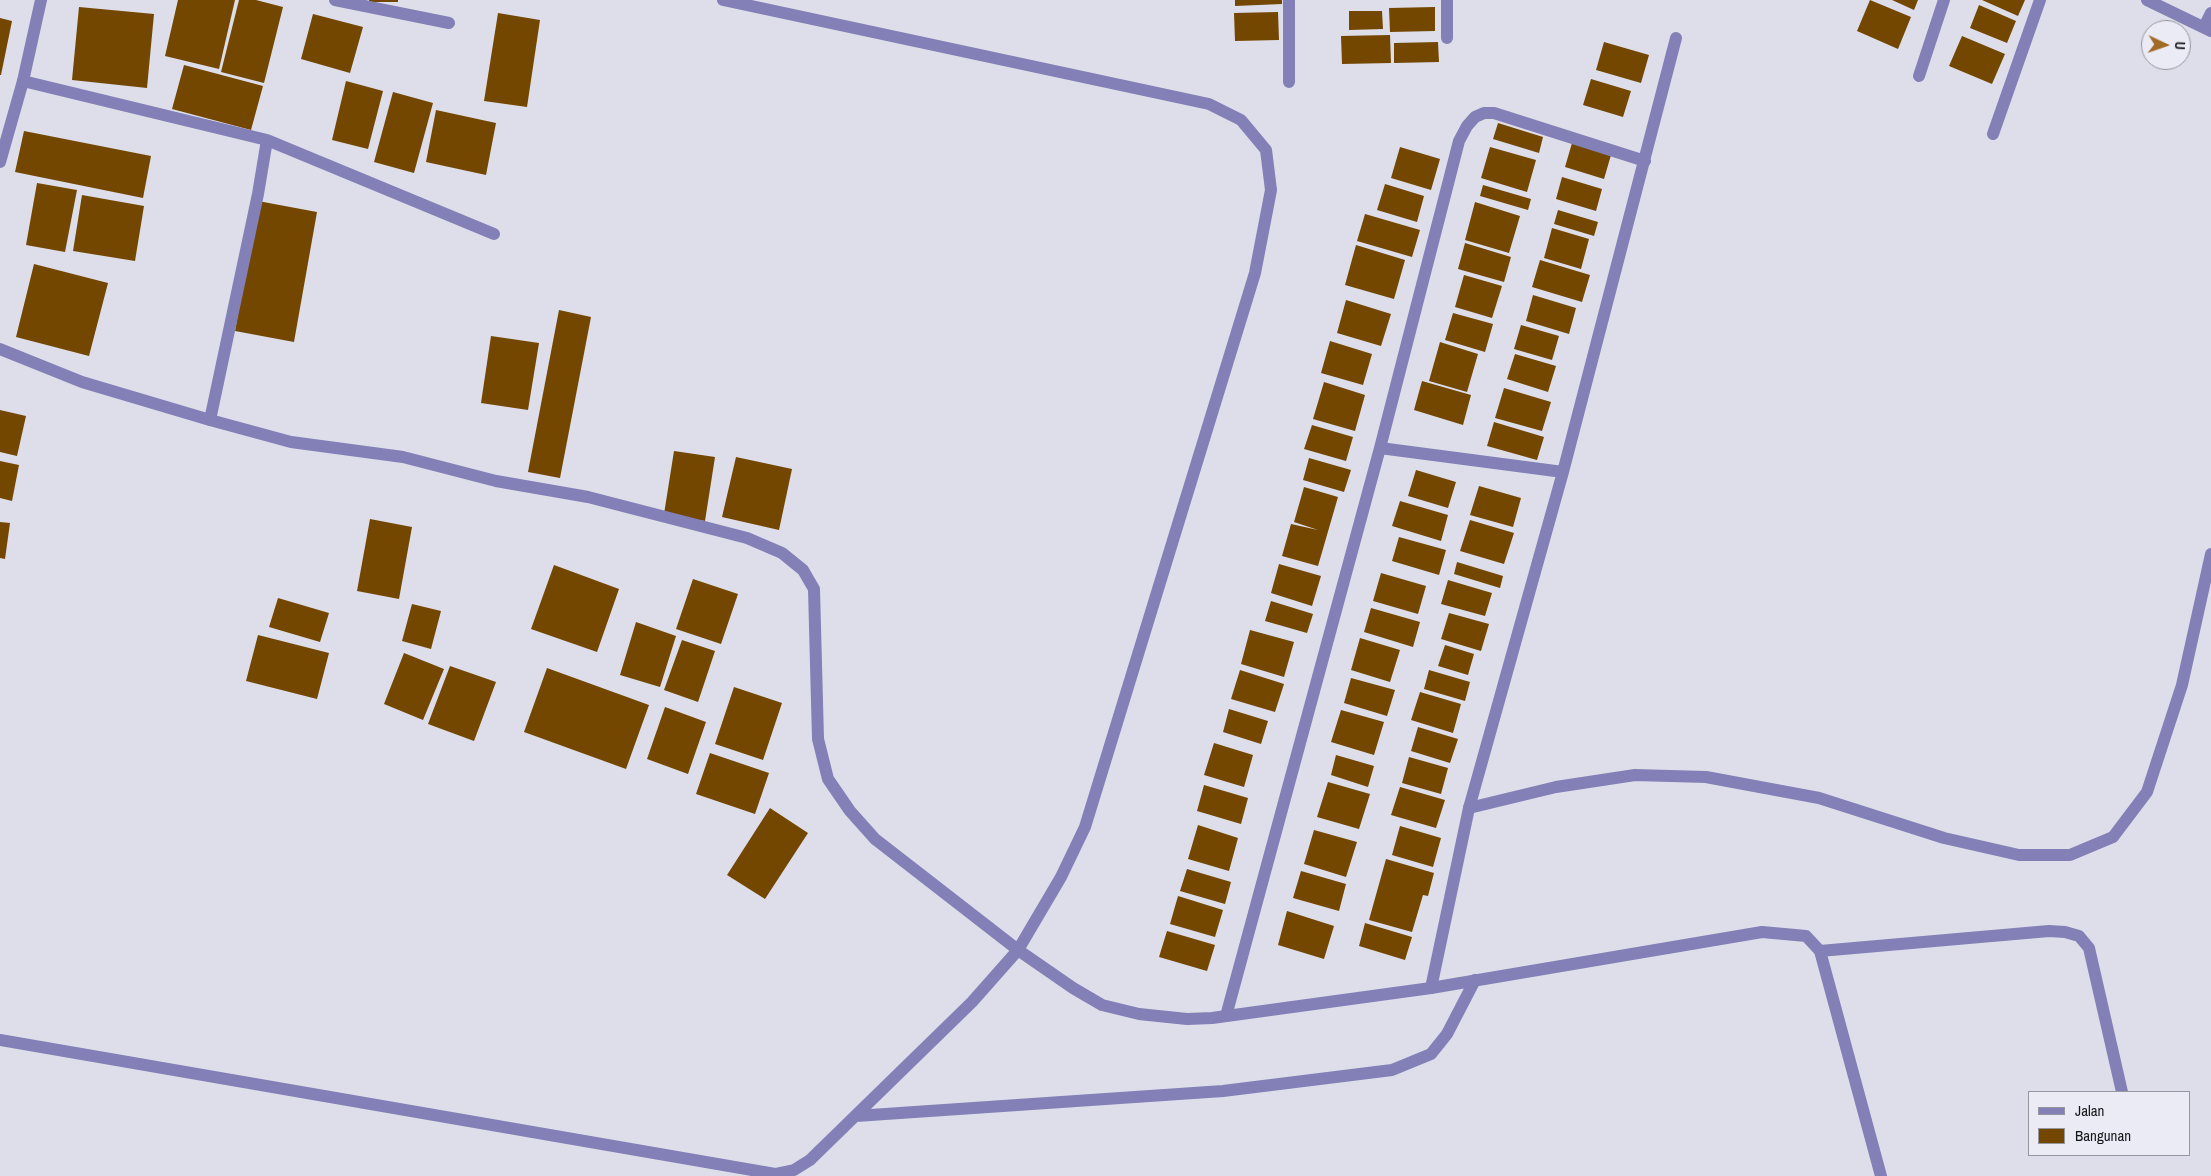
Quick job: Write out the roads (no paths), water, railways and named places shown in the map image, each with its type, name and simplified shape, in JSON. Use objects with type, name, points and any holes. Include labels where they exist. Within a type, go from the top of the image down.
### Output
[{"type":"street","points":[[0,162],[23,81],[41,0]]},
{"type":"street","points":[[335,0],[449,23]]},
{"type":"street","points":[[0,1040],[775,1174],[794,1170],[802,1166],[856,1116],[972,1002],[1018,950],[1061,877],[1088,817],[1255,273],[1271,190],[1266,150],[1240,120],[1209,104],[723,0]]},
{"type":"street","points":[[1289,0],[1289,82]]},
{"type":"street","points":[[1446,0],[1447,38]]},
{"type":"street","points":[[1919,76],[1944,0]]},
{"type":"street","points":[[1993,134],[2040,0]]},
{"type":"street","points":[[2147,0],[2208,29],[2211,13]]},
{"type":"street","points":[[1431,988],[1469,808],[1563,472],[1676,38]]},
{"type":"street","points":[[23,81],[267,140],[494,234]]},
{"type":"street","points":[[1226,1016],[1380,448],[1460,140],[1467,126],[1475,117],[1484,113],[1494,113],[1645,161]]},
{"type":"street","points":[[210,420],[258,194],[267,140]]},
{"type":"street","points":[[0,349],[82,382],[291,442],[403,457],[496,481],[588,497],[747,538],[782,553],[803,570],[814,589],[818,739],[828,779],[850,811],[875,839],[1018,950],[1073,988],[1102,1005],[1139,1014],[1187,1019],[1226,1016],[1431,988],[1762,932],[1806,936],[1820,950],[1881,1176]]},
{"type":"street","points":[[1380,448],[1563,472]]},
{"type":"street","points":[[1469,808],[1556,786],[1635,775],[1706,777],[1819,798],[1944,838],[2019,855],[2070,856],[2113,837],[2147,792],[2182,685],[2211,554]]},
{"type":"street","points":[[1820,950],[2049,931],[2065,932],[2079,936],[2089,948],[2122,1091]]},
{"type":"street","points":[[856,1116],[1223,1091],[1392,1070],[1431,1054],[1447,1034],[1475,980]]}]
